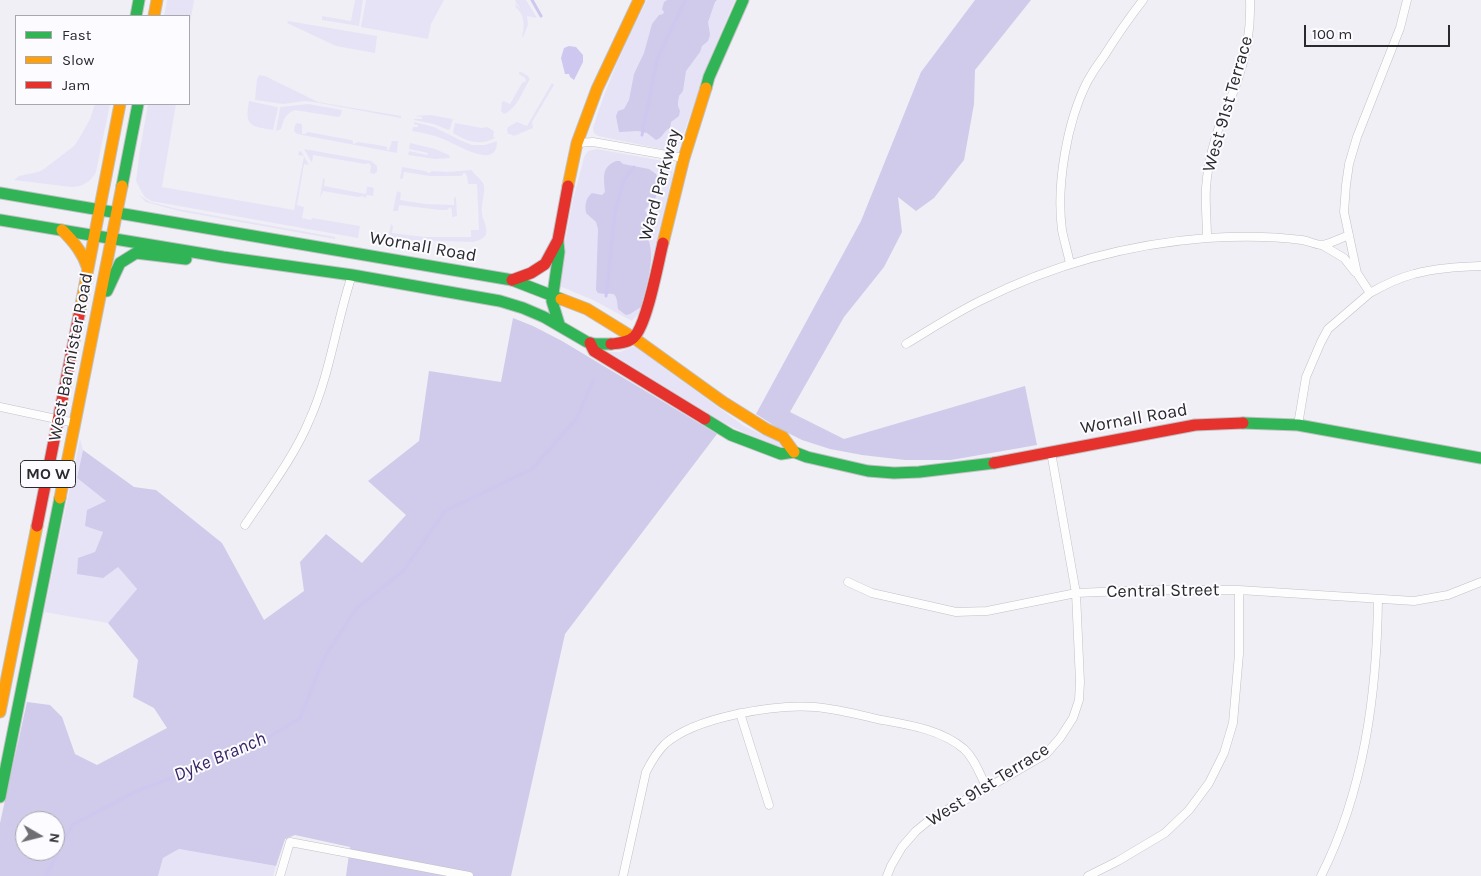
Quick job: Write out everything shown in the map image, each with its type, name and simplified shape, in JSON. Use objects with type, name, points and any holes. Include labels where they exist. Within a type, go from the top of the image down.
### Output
[{"type":"main road","points":[[136,15],[139,0]]},
{"type":"main road","points":[[154,15],[157,0]]},
{"type":"main road","points":[[558,324],[552,295],[559,252],[558,240],[577,143],[597,89],[639,0]]},
{"type":"main road","name":"Ward Parkway","points":[[634,338],[648,304],[684,158],[709,77],[743,0]]},
{"type":"main road","name":"West Bannister Road","points":[[0,712],[120,105]]},
{"type":"main road","name":"West Bannister Road","points":[[1,795],[138,105]]},
{"type":"main road","name":"Wornall Road","points":[[0,193],[512,280],[587,309],[634,338],[722,402],[783,438],[794,452],[807,458],[868,471],[894,473],[937,471],[983,465],[1195,425],[1243,423],[1298,425],[1481,458]]},
{"type":"main road","name":"Wornall Road","points":[[0,220],[223,257],[352,275],[519,306],[558,324],[590,343],[594,351],[731,435],[781,454],[794,452]]},
{"type":"main road","points":[[62,230],[79,247],[88,271]]},
{"type":"main road","points":[[512,280],[531,273],[545,264],[558,240]]},
{"type":"main road","points":[[97,316],[120,263],[136,253],[206,261],[223,257]]},
{"type":"main road","points":[[590,343],[623,343],[634,338]]},
{"type":"street","points":[[1070,264],[1062,230],[1061,198],[1070,131],[1088,81],[1125,23],[1143,0]]},
{"type":"street","name":"West 91st Terrace","points":[[1208,238],[1206,188],[1208,167],[1217,134],[1244,59],[1248,39],[1250,0]]},
{"type":"street","points":[[1357,273],[1344,212],[1349,164],[1357,137],[1400,28],[1407,0]]},
{"type":"street","points":[[577,143],[593,142],[684,158]]},
{"type":"street","points":[[1322,245],[1349,235]]},
{"type":"street","points":[[906,344],[981,300],[1020,282],[1070,264],[1137,247],[1208,238],[1283,238],[1304,240],[1322,245],[1344,258],[1370,293]]},
{"type":"street","points":[[1298,425],[1306,377],[1328,329],[1370,293],[1386,284],[1414,274],[1481,266]]},
{"type":"street","points":[[245,525],[294,450],[309,422],[319,396],[352,275]]},
{"type":"street","points":[[0,407],[76,424]]},
{"type":"street","name":"West 91st Terrace","points":[[887,876],[902,847],[916,831],[932,818],[1046,754],[1060,738],[1073,718],[1079,700],[1080,682],[1076,593],[1051,452]]},
{"type":"street","name":"Central Street","points":[[848,582],[872,593],[956,612],[987,611],[1076,593],[1149,590],[1239,590],[1414,601],[1448,595],[1481,582]]},
{"type":"street","points":[[1088,876],[1166,833],[1190,810],[1209,783],[1224,753],[1232,723],[1239,654],[1239,590]]},
{"type":"street","points":[[1321,876],[1357,779],[1367,735],[1375,672],[1378,599]]},
{"type":"street","points":[[623,876],[646,772],[653,759],[665,744],[681,733],[740,713],[764,709],[813,707],[843,711],[926,730],[945,736],[964,749],[975,763],[986,788]]},
{"type":"street","points":[[740,713],[769,805]]},
{"type":"street","points":[[280,876],[290,842],[469,876]]},
{"type":"shaded area","points":[[167,0],[194,0],[190,23],[190,15],[164,15]]},
{"type":"shaded area","points":[[355,0],[363,0],[359,26],[322,20],[322,16],[351,21]]},
{"type":"shaded area","points":[[366,0],[444,0],[431,24],[428,39],[361,27]]},
{"type":"shaded area","points":[[515,0],[526,0],[537,18],[527,16],[528,25],[523,37],[523,20],[515,4],[521,9]]},
{"type":"shaded area","points":[[647,0],[735,0],[711,56],[681,141],[671,151],[598,136],[594,133],[593,128],[617,62]]},
{"type":"shaded area","points":[[667,0],[717,0],[708,22],[710,35],[708,41],[702,46],[700,52],[686,71],[683,91],[679,96],[678,102],[679,116],[671,122],[670,128],[656,140],[647,133],[638,131],[619,132],[616,116],[618,111],[624,109],[629,100],[634,74],[644,53],[652,24],[659,15],[663,14],[664,2]]},
{"type":"shaded area","points":[[975,0],[1031,0],[975,70],[974,104],[964,160],[934,198],[916,211],[898,197],[902,232],[884,267],[844,317],[790,412],[844,439],[1025,386],[1037,445],[951,460],[905,460],[830,449],[802,440],[756,414],[861,221],[921,72]]},
{"type":"shaded area","points":[[288,21],[377,36],[375,53],[336,46],[287,23]]},
{"type":"shaded area","points":[[569,46],[576,47],[583,55],[583,62],[574,80],[569,74],[565,74],[561,58],[564,48]]},
{"type":"shaded area","points":[[519,72],[530,79],[516,104],[509,112],[504,114],[501,111],[502,102],[510,104],[522,83],[526,81]]},
{"type":"shaded area","points":[[259,75],[265,76],[318,102],[401,116],[401,118],[314,102],[305,101],[283,104],[255,100]]},
{"type":"shaded area","points":[[552,83],[554,85],[532,122],[533,128],[514,136],[508,134],[508,127],[517,122],[527,126]]},
{"type":"shaded area","points":[[249,101],[278,108],[273,130],[251,124],[248,116]]},
{"type":"shaded area","points":[[308,104],[342,110],[341,115],[338,117],[295,110],[287,115],[281,129],[276,131],[281,107]]},
{"type":"shaded area","points":[[95,105],[110,105],[96,172],[89,181],[79,186],[71,187],[14,180],[19,176],[44,169],[74,146],[90,119]]},
{"type":"shaded area","points":[[148,105],[176,105],[162,187],[294,210],[304,156],[309,165],[304,164],[297,205],[304,207],[302,218],[360,226],[358,238],[151,201],[145,197],[136,181]]},
{"type":"shaded area","points":[[430,115],[453,119],[450,129],[414,120],[422,119],[422,117],[415,116]]},
{"type":"shaded area","points":[[414,122],[434,127],[472,145],[485,145],[497,141],[495,150],[491,154],[484,155],[466,150],[428,134],[412,131],[413,127],[418,127]]},
{"type":"shaded area","points":[[297,123],[302,124],[302,134],[308,132],[351,140],[353,144],[358,142],[384,146],[389,150],[392,141],[398,141],[397,153],[297,134],[294,131]]},
{"type":"shaded area","points":[[455,123],[482,128],[487,127],[494,131],[493,137],[496,137],[485,142],[468,140],[453,133]]},
{"type":"shaded area","points":[[410,143],[435,149],[449,155],[450,158],[435,159],[408,155],[409,151],[427,155],[428,153],[409,149]]},
{"type":"shaded area","points":[[304,149],[371,161],[377,166],[377,172],[374,174],[370,173],[371,166],[369,163],[365,164],[313,155],[312,163]]},
{"type":"shaded area","points":[[597,149],[669,162],[672,165],[673,175],[639,313],[632,321],[593,300],[557,285],[573,200],[584,157],[588,151]]},
{"type":"shaded area","points":[[301,151],[304,156],[298,155],[299,152]]},
{"type":"shaded area","points":[[616,161],[649,169],[656,174],[658,179],[656,197],[645,210],[648,221],[645,238],[649,241],[651,249],[647,282],[641,307],[626,315],[618,309],[616,298],[613,294],[598,293],[596,290],[598,229],[596,222],[586,213],[587,200],[590,195],[592,193],[602,195],[605,192],[604,174],[608,166]]},
{"type":"shaded area","points":[[402,167],[429,173],[432,171],[472,170],[484,186],[482,214],[486,234],[484,237],[473,242],[400,241],[392,238],[389,233],[391,224],[393,226],[392,233],[424,237],[471,237],[471,230],[479,230],[477,184],[468,184],[465,173],[460,176],[430,176],[404,172],[403,178],[400,179]]},
{"type":"shaded area","points":[[323,178],[325,179],[324,186],[366,194],[367,187],[372,187],[374,189],[373,196],[367,195],[365,198],[363,196],[358,197],[323,191],[320,198]]},
{"type":"shaded area","points":[[397,191],[401,193],[400,200],[425,204],[454,205],[454,198],[456,197],[457,216],[452,217],[450,207],[447,210],[440,210],[399,205],[398,211],[393,211]]},
{"type":"shaded area","points":[[139,195],[150,202],[178,209],[335,237],[335,239],[179,211],[146,202]]},
{"type":"shaded area","points":[[513,318],[562,341],[717,434],[565,634],[511,876],[346,876],[350,847],[295,835],[285,839],[276,866],[179,849],[163,858],[158,876],[0,876],[0,823],[27,702],[50,705],[62,717],[75,754],[97,765],[167,728],[154,708],[133,697],[138,660],[108,623],[137,589],[118,567],[103,578],[77,574],[78,558],[95,552],[103,532],[85,526],[87,510],[106,501],[77,478],[83,450],[134,487],[156,490],[222,543],[264,620],[304,591],[300,562],[326,534],[362,563],[406,515],[368,481],[419,441],[429,371],[501,382]]},
{"type":"shaded area","points":[[634,346],[744,426],[786,446],[786,450],[721,421],[609,352],[620,352]]},
{"type":"shaded area","points":[[80,439],[83,450],[77,478],[106,501],[103,532],[95,552],[118,567],[137,589],[108,623],[44,612]]},
{"type":"shaded area","points":[[179,849],[276,866],[273,876],[158,876],[163,858]]},
{"type":"waterway","points":[[532,0],[541,16]]},
{"type":"waterway","name":"Dyke Branch","points":[[642,135],[657,60],[685,0]]},
{"type":"waterway","name":"Dyke Branch","points":[[606,296],[615,212],[624,180],[634,167]]},
{"type":"waterway","name":"Dyke Branch","points":[[46,876],[72,825],[137,791],[255,746],[300,718],[324,658],[356,609],[404,570],[445,511],[532,469],[577,418],[593,381]]},
{"type":"traffic: fast","points":[[136,15],[139,0]]},
{"type":"traffic: fast","points":[[706,88],[743,0]]},
{"type":"traffic: fast","points":[[122,186],[138,105]]},
{"type":"traffic: fast","points":[[0,193],[512,280],[561,299]]},
{"type":"traffic: fast","points":[[0,220],[223,257],[352,275],[500,301],[544,317],[587,342],[611,344]]},
{"type":"traffic: fast","points":[[558,242],[559,252],[552,301],[559,324]]},
{"type":"traffic: fast","points":[[107,291],[120,263],[136,253],[186,259]]},
{"type":"traffic: fast","points":[[705,419],[731,435],[781,454],[794,452],[807,457],[868,471],[919,472],[994,463]]},
{"type":"traffic: fast","points":[[1243,423],[1298,425],[1481,458]]},
{"type":"traffic: fast","points":[[0,797],[60,498]]},
{"type":"traffic: slow","points":[[154,15],[157,0]]},
{"type":"traffic: slow","points":[[568,186],[577,143],[597,89],[639,0]]},
{"type":"traffic: slow","points":[[663,243],[684,158],[706,88]]},
{"type":"traffic: slow","points":[[79,315],[120,105]]},
{"type":"traffic: slow","points":[[60,498],[122,186]]},
{"type":"traffic: slow","points":[[62,230],[78,248],[88,269]]},
{"type":"traffic: slow","points":[[561,299],[587,309],[634,338]]},
{"type":"traffic: slow","points":[[634,338],[723,402],[766,429],[783,437],[794,452]]},
{"type":"traffic: slow","points":[[0,712],[37,526]]},
{"type":"traffic: jam","points":[[512,280],[531,273],[545,264],[558,240],[568,186]]},
{"type":"traffic: jam","points":[[611,344],[629,340],[639,330],[648,307],[663,243]]},
{"type":"traffic: jam","points":[[37,526],[79,315]]},
{"type":"traffic: jam","points":[[590,343],[594,351],[705,419]]},
{"type":"traffic: jam","points":[[994,463],[1195,425],[1243,423]]}]
